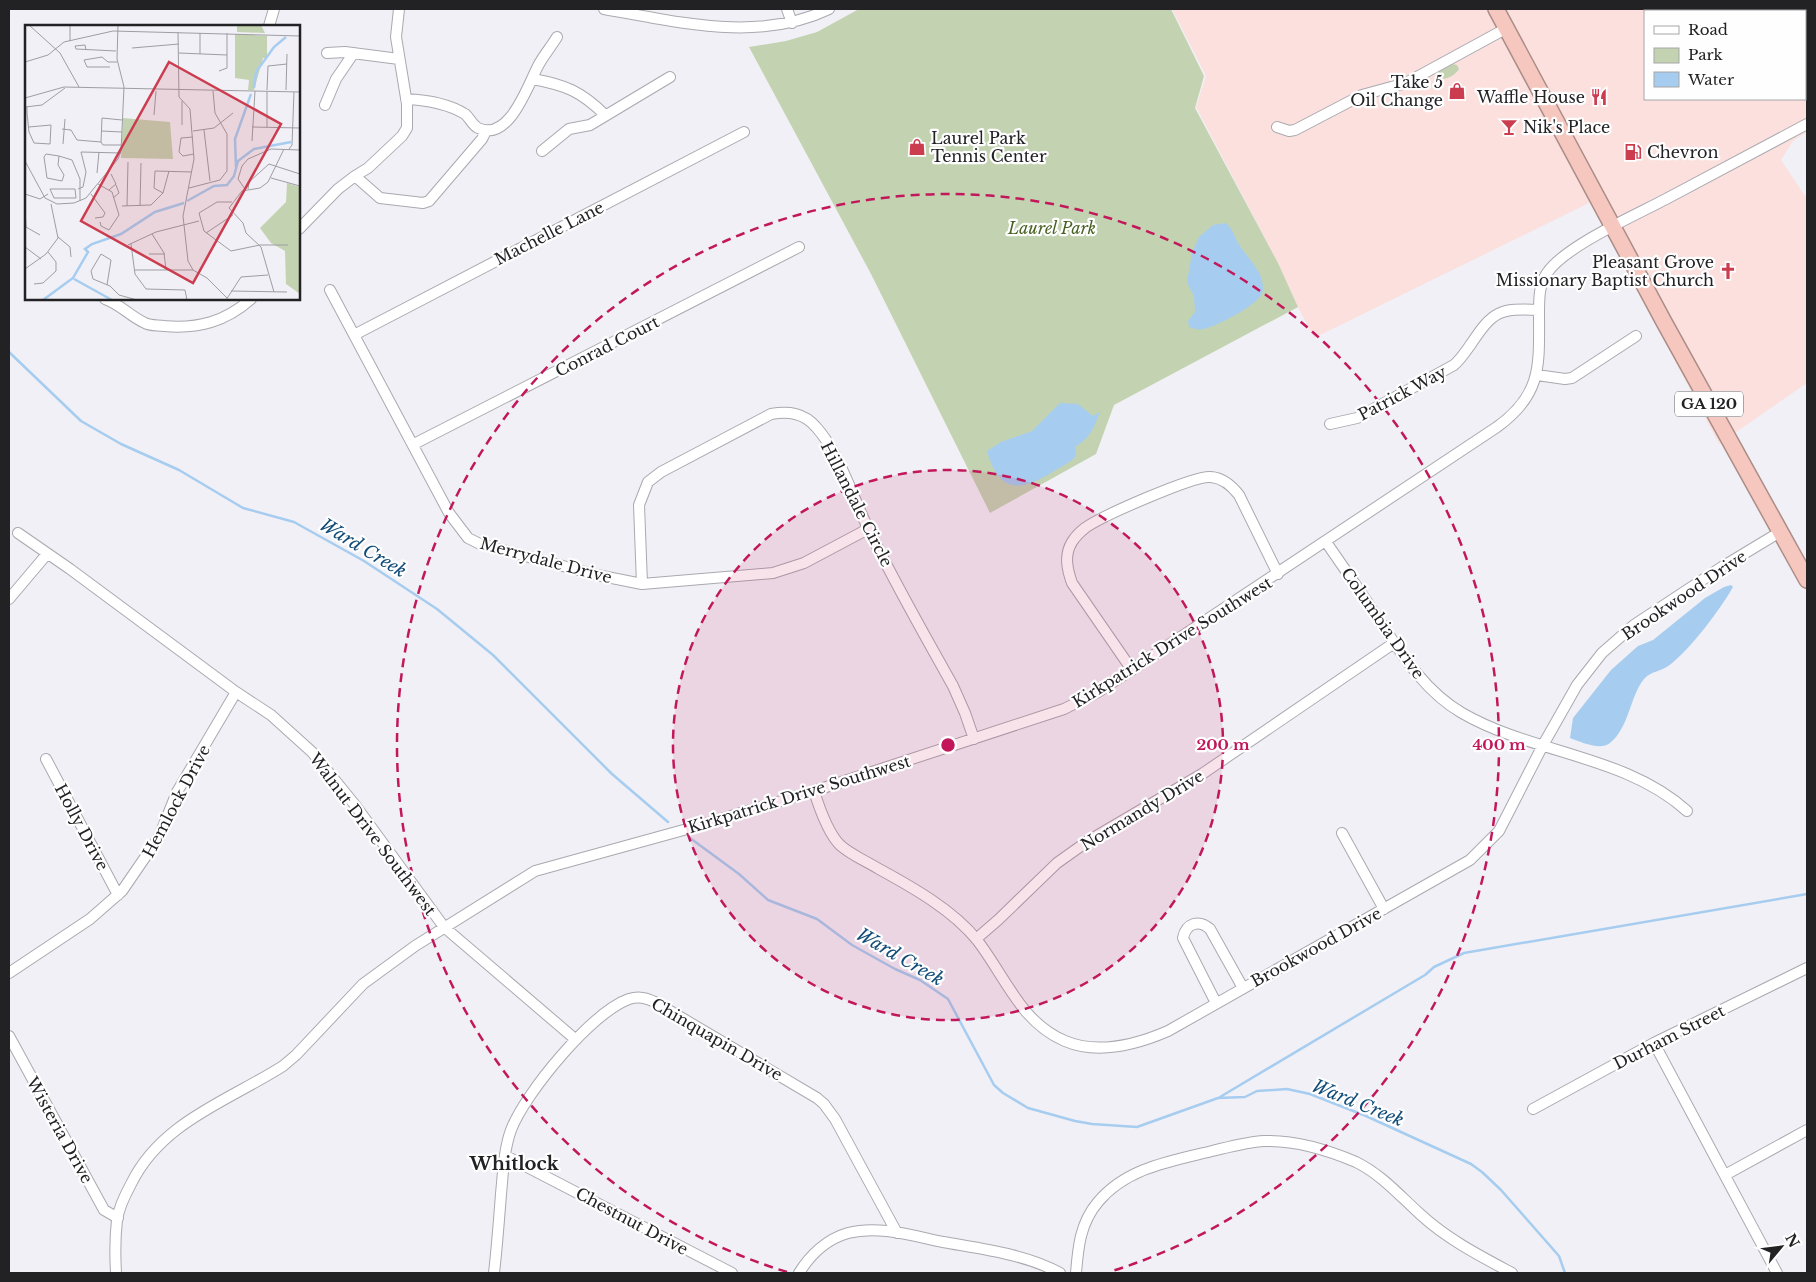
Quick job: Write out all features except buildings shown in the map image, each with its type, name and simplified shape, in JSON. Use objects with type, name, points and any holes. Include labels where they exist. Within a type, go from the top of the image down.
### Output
[{"type":"highway","name":"GA 120","points":[[1496,9],[1613,227],[1807,580]]},
{"type":"street","points":[[269,25],[274,9]]},
{"type":"street","points":[[300,228],[338,189],[368,168],[402,136],[407,128],[406,99],[396,37],[399,9]]},
{"type":"street","points":[[604,9],[720,28],[762,28],[792,23],[829,9]]},
{"type":"street","points":[[787,9],[792,23]]},
{"type":"street","points":[[1277,127],[1289,131],[1295,130],[1362,94],[1406,82],[1507,28]]},
{"type":"street","points":[[406,99],[434,101],[466,115],[476,128],[486,131],[499,126],[511,118],[533,79],[538,66],[557,37]]},
{"type":"street","points":[[327,53],[336,51],[399,59]]},
{"type":"street","points":[[324,105],[336,79],[353,54]]},
{"type":"street","points":[[542,151],[569,129],[590,125],[670,77]]},
{"type":"street","points":[[533,79],[553,82],[582,95],[605,115]]},
{"type":"street","name":"Kirkpatrick Drive Southwest","points":[[116,1273],[118,1218],[124,1198],[137,1172],[150,1153],[184,1123],[283,1066],[363,984],[415,946],[535,871],[698,826],[814,791],[1064,710],[1098,692],[1504,422],[1523,404],[1531,391],[1537,375],[1539,310],[1542,283],[1553,265],[1562,257],[1613,227],[1807,124]]},
{"type":"street","points":[[355,176],[380,198],[423,203],[429,201],[482,139],[486,131]]},
{"type":"street","name":"Machelle Lane","points":[[354,335],[744,132]]},
{"type":"street","name":"Conrad Court","points":[[414,444],[799,247]]},
{"type":"street","name":"Merrydale Drive","points":[[330,290],[450,513],[468,538],[495,549],[597,575],[642,584],[774,573],[804,563],[868,529]]},
{"type":"street","points":[[107,300],[146,324],[183,328],[219,320],[237,311],[250,300]]},
{"type":"street","name":"Patrick Way","points":[[1330,424],[1357,418],[1454,365],[1461,359],[1486,323],[1497,314],[1516,309],[1539,310]]},
{"type":"street","points":[[1537,375],[1565,379],[1572,378],[1636,336]]},
{"type":"street","name":"Hillandale Circle","points":[[642,584],[639,505],[648,482],[661,472],[771,414],[785,412],[798,414],[816,427],[832,451],[868,529],[953,686],[974,739]]},
{"type":"street","points":[[1132,670],[1072,583],[1067,570],[1068,552],[1071,544],[1085,528],[1175,486],[1201,477],[1212,477],[1231,485],[1240,495],[1278,574]]},
{"type":"street","name":"Brookwood Drive","points":[[814,791],[824,818],[840,844],[857,857],[920,892],[976,939],[1024,1011],[1052,1035],[1067,1042],[1084,1046],[1117,1046],[1150,1039],[1168,1031],[1470,860],[1499,830],[1543,745],[1577,686],[1602,653],[1634,625],[1722,567],[1780,532]]},
{"type":"street","name":"Walnut Drive Southwest","points":[[18,533],[236,692],[271,715],[312,752],[355,804],[444,927],[575,1040]]},
{"type":"street","name":"Columbia Drive","points":[[1326,542],[1412,670],[1432,690],[1461,712],[1496,729],[1640,779],[1678,802],[1687,811]]},
{"type":"street","points":[[9,599],[48,554]]},
{"type":"street","name":"Normandy Drive","points":[[976,939],[1057,863],[1088,841],[1202,774],[1394,643]]},
{"type":"street","name":"Hemlock Drive","points":[[9,973],[90,919],[118,895],[142,864],[159,837],[177,792],[236,692]]},
{"type":"street","name":"Holly Drive","points":[[46,759],[118,895]]},
{"type":"street","points":[[1342,833],[1384,909]]},
{"type":"street","points":[[1216,1003],[1183,938],[1184,932],[1191,925],[1205,924],[1210,929],[1243,988]]},
{"type":"street","name":"Durham Street","points":[[1533,1108],[1654,1044],[1807,968]]},
{"type":"street","name":"Chinquapin Drive","points":[[494,1273],[506,1156],[511,1130],[520,1111],[536,1087],[575,1040],[600,1016],[630,999],[644,997],[817,1098],[830,1111],[897,1233]]},
{"type":"street","name":"Wisteria Drive","points":[[9,1036],[104,1210],[118,1218]]},
{"type":"street","points":[[1654,1044],[1777,1273]]},
{"type":"street","points":[[1725,1175],[1807,1130]]},
{"type":"street","points":[[1076,1273],[1078,1246],[1082,1230],[1097,1203],[1111,1188],[1132,1174],[1166,1162],[1242,1144],[1264,1141],[1300,1144],[1332,1153],[1357,1163],[1377,1175],[1396,1190],[1420,1214],[1447,1235],[1478,1255],[1512,1273]]},
{"type":"street","name":"Chestnut Drive","points":[[506,1156],[732,1273]]},
{"type":"street","points":[[799,1273],[820,1249],[843,1235],[870,1230],[897,1233],[1021,1257],[1060,1273]]},
{"type":"shaded area","points":[[1172,9],[1725,9],[1644,10],[1644,100],[1806,100],[1806,10],[1798,10],[1807,9],[1807,132],[1793,141],[1781,160],[1807,199],[1807,383],[1719,444],[1591,202],[1314,338],[1278,263],[1196,107],[1206,76]]},
{"type":"green space","name":"Laurel Park","points":[[859,9],[1171,9],[1204,76],[1195,108],[1278,263],[1298,307],[1114,405],[1096,454],[990,513],[871,274],[749,47],[786,41],[817,32]]},
{"type":"green space","points":[[1452,64],[1457,65],[1458,71],[1447,78],[1439,78],[1437,75],[1439,71]]},
{"type":"water","points":[[1226,223],[1258,271],[1263,283],[1263,290],[1256,301],[1228,319],[1204,329],[1189,327],[1188,321],[1195,312],[1194,297],[1187,282],[1192,253],[1199,237],[1213,225]]},
{"type":"water","points":[[1060,403],[1078,404],[1093,416],[1100,412],[1091,432],[1085,440],[1075,447],[1076,456],[1071,461],[1034,482],[1012,485],[1002,480],[994,469],[987,451],[1001,442],[1032,431]]},
{"type":"water","points":[[1731,585],[1733,587],[1721,606],[1705,628],[1679,657],[1668,666],[1650,674],[1644,679],[1635,694],[1621,729],[1610,743],[1596,746],[1570,738],[1573,718],[1611,670],[1638,646],[1653,640],[1705,598]]},
{"type":"waterway","name":"Ward Creek","points":[[9,352],[81,421],[121,444],[179,470],[243,508],[294,522],[364,561],[437,609],[493,655],[612,774],[668,822]]},
{"type":"waterway","name":"Ward Creek","points":[[690,838],[739,874],[768,900],[817,919],[852,945],[895,969],[920,980],[948,999],[994,1085],[1003,1093],[1028,1108],[1092,1124],[1137,1127],[1218,1098],[1245,1097],[1257,1091],[1287,1089],[1310,1094],[1366,1116],[1471,1164],[1501,1190],[1559,1256],[1565,1273]]},
{"type":"waterway","points":[[1220,1097],[1425,975],[1434,967],[1464,953],[1807,894]]},
{"type":"place","name":"Take 5 Oil Change","points":[[1457,91]]},
{"type":"place","name":"Waffle House","points":[[1599,97]]},
{"type":"place","name":"Nik's Place","points":[[1509,127]]},
{"type":"place","name":"Laurel Park Tennis Center","points":[[917,147]]},
{"type":"place","name":"Chevron","points":[[1633,152]]},
{"type":"place","name":"Pleasant Grove Missionary Baptist Church","points":[[1728,271]]},
{"type":"district","name":"Whitlock","points":[[514,1164]]}]
